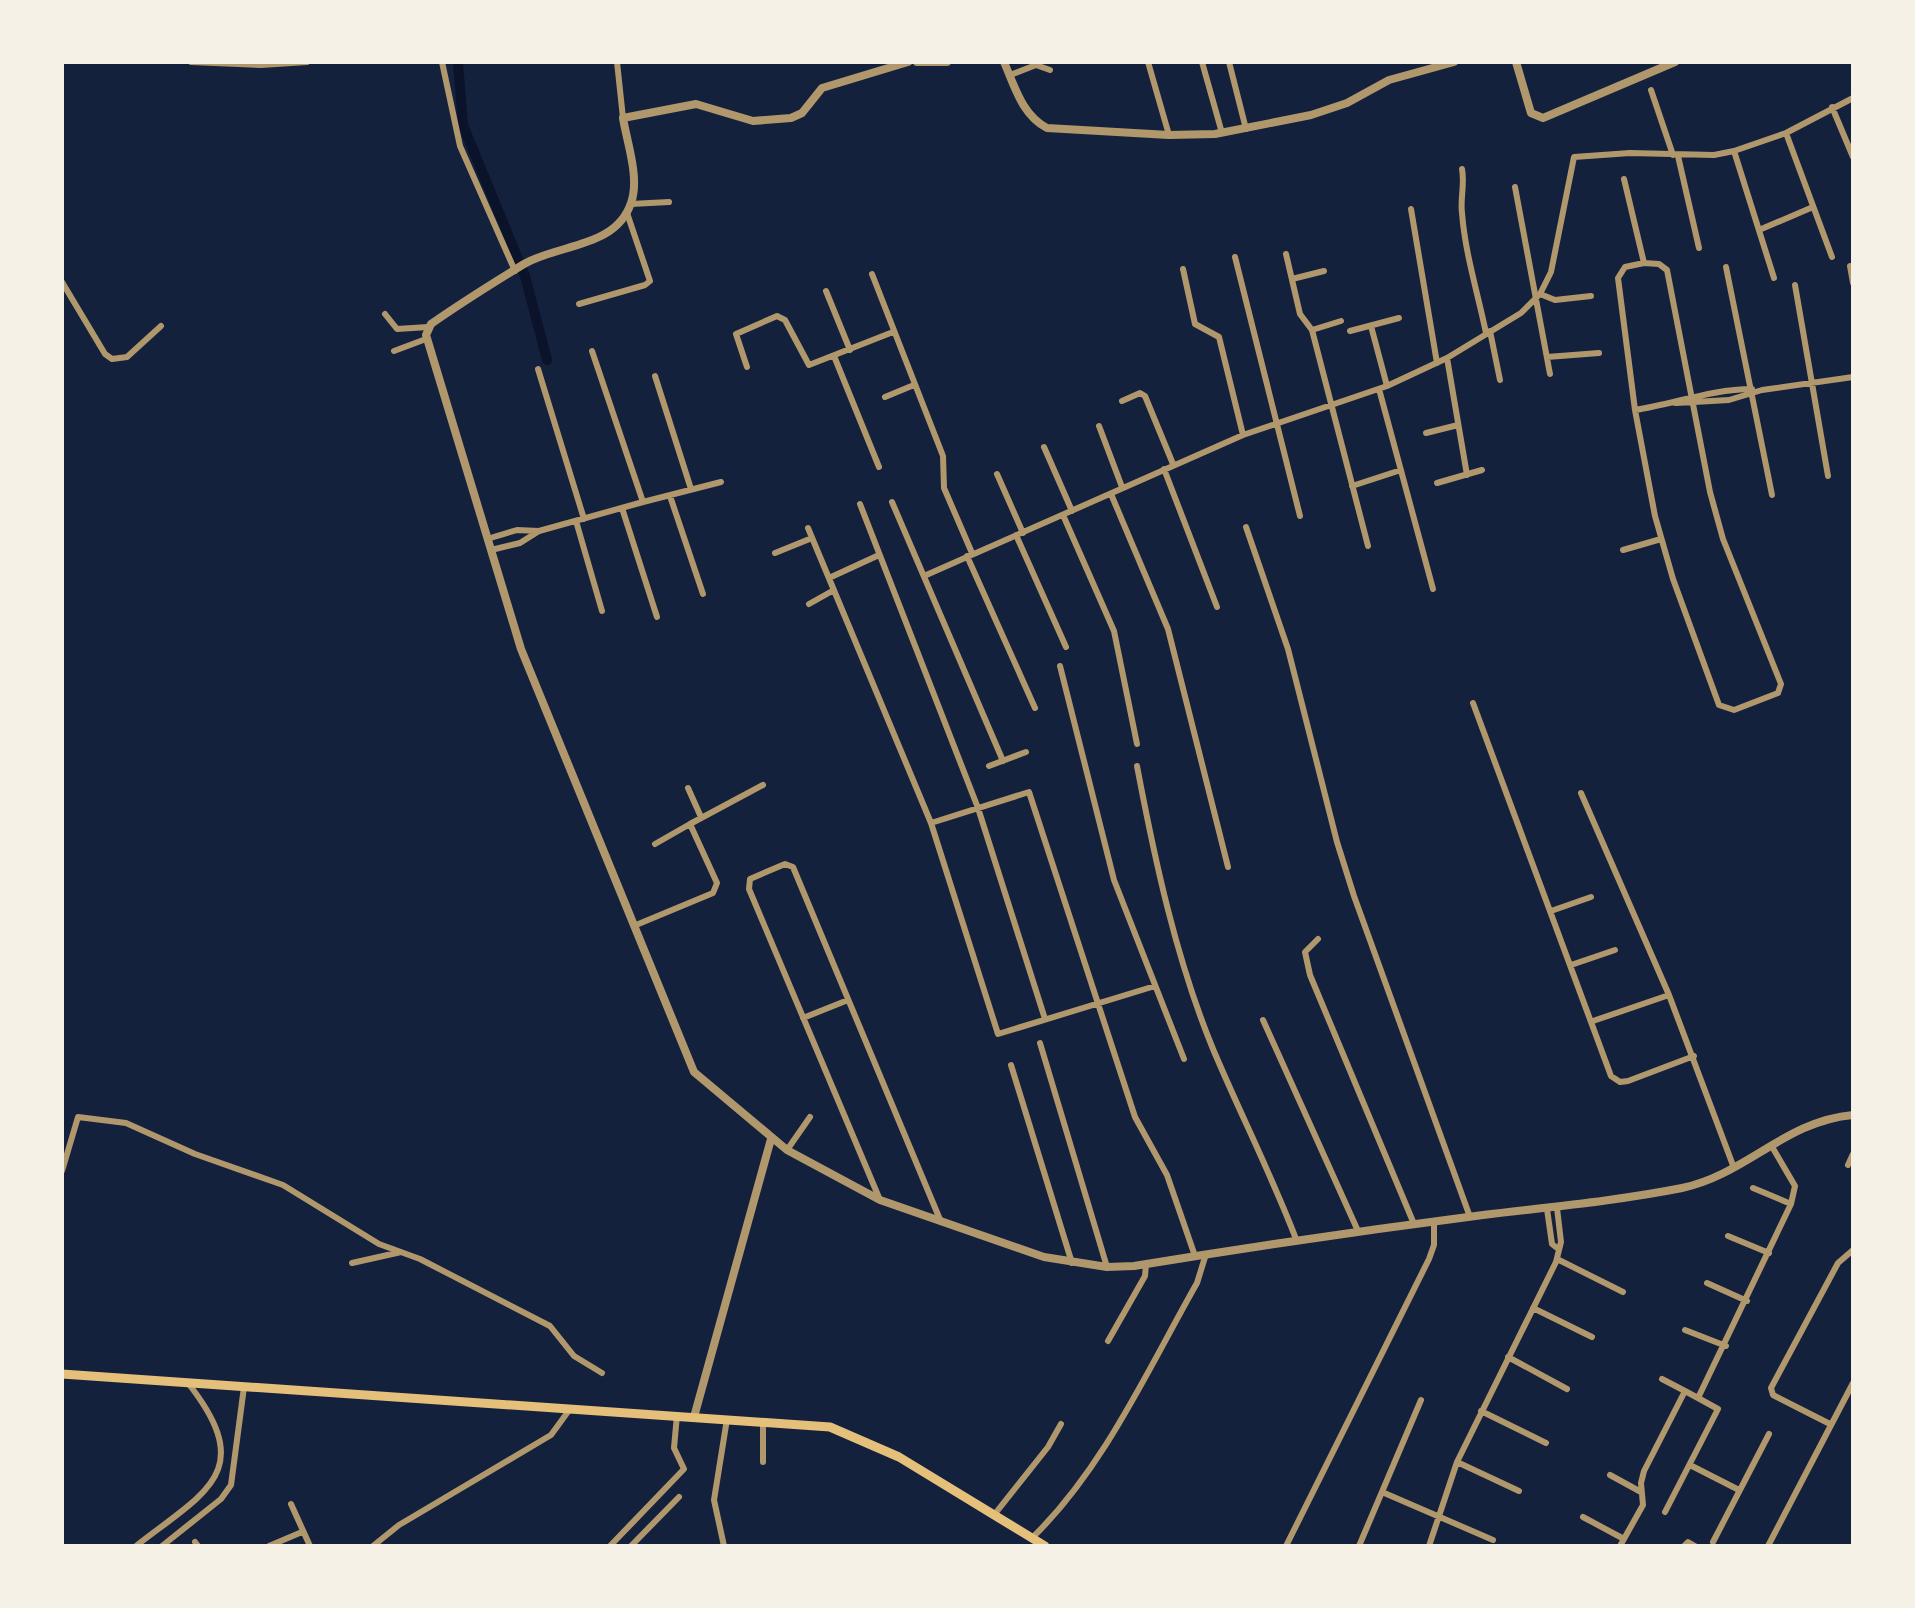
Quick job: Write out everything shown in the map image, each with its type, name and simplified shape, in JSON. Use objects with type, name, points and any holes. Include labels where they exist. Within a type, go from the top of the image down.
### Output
[{"type":"main road","points":[[62,1374],[830,1427],[866,1440],[1045,1546]]},
{"type":"street","points":[[191,62],[261,65],[307,62]]},
{"type":"street","points":[[442,62],[460,146],[518,269]]},
{"type":"street","points":[[385,314],[397,329],[428,327],[548,253],[566,251],[612,229],[629,208],[634,185],[617,62]]},
{"type":"street","points":[[623,118],[696,104],[753,121],[791,118],[809,107],[822,88],[908,62]]},
{"type":"street","points":[[917,62],[947,62]]},
{"type":"street","points":[[1004,62],[1025,109],[1032,119],[1047,128],[1169,135],[1222,133],[1311,115],[1361,96],[1389,80],[1454,62]]},
{"type":"street","points":[[1148,62],[1169,135]]},
{"type":"street","points":[[1202,62],[1222,133]]},
{"type":"street","points":[[1229,62],[1246,129]]},
{"type":"street","points":[[1516,62],[1531,113],[1543,118],[1659,65],[1675,62]]},
{"type":"street","points":[[1010,75],[1036,65],[1050,70]]},
{"type":"street","points":[[1651,90],[1676,155],[1699,248]]},
{"type":"street","points":[[924,576],[1243,435],[1383,387],[1447,358],[1488,332],[1538,296],[1558,248],[1574,157],[1734,151],[1786,133],[1853,98]]},
{"type":"street","points":[[1832,107],[1853,157]]},
{"type":"street","points":[[1786,133],[1832,257]]},
{"type":"street","points":[[1734,151],[1774,278]]},
{"type":"street","points":[[1462,169],[1466,189],[1462,202],[1463,222],[1500,380]]},
{"type":"street","points":[[1624,179],[1644,263]]},
{"type":"street","points":[[1515,187],[1538,296],[1550,374]]},
{"type":"street","points":[[629,208],[669,202]]},
{"type":"street","points":[[1759,230],[1813,207]]},
{"type":"street","points":[[579,304],[650,281],[629,208]]},
{"type":"street","points":[[1411,209],[1437,363]]},
{"type":"street","points":[[1286,254],[1300,314],[1312,330],[1368,546]]},
{"type":"street","points":[[1235,257],[1300,516]]},
{"type":"street","points":[[1644,263],[1659,264],[1667,270],[1723,539],[1781,684],[1778,693],[1734,710],[1719,705],[1661,539],[1635,410],[1618,278],[1625,267],[1644,263]]},
{"type":"street","points":[[1850,266],[1853,283]]},
{"type":"street","points":[[1726,267],[1772,495]]},
{"type":"street","points":[[1183,269],[1195,324],[1219,337],[1243,435]]},
{"type":"street","points":[[1292,279],[1324,271]]},
{"type":"street","points":[[872,274],[943,456],[944,488],[1035,708]]},
{"type":"street","points":[[62,282],[105,354],[112,359],[127,357],[161,326]]},
{"type":"street","points":[[1795,285],[1828,476]]},
{"type":"street","points":[[826,291],[850,350]]},
{"type":"street","points":[[1538,296],[1555,300],[1591,296]]},
{"type":"street","points":[[747,367],[736,334],[777,316],[785,320],[804,362],[814,364],[893,332]]},
{"type":"street","points":[[1350,331],[1399,318]]},
{"type":"street","points":[[1312,330],[1341,321]]},
{"type":"street","points":[[1371,326],[1401,470],[1433,589]]},
{"type":"street","points":[[428,327],[426,339],[529,670],[694,1072],[787,1150],[880,1200],[1072,1263],[1107,1267],[1146,1264],[1296,1239],[1557,1208],[1693,1185],[1734,1168],[1812,1122],[1853,1115]]},
{"type":"street","points":[[394,351],[426,339]]},
{"type":"street","points":[[592,351],[643,502]]},
{"type":"street","points":[[1547,357],[1599,353]]},
{"type":"street","points":[[834,356],[879,467]]},
{"type":"street","points":[[1447,358],[1467,475]]},
{"type":"street","points":[[538,369],[584,519]]},
{"type":"street","points":[[655,376],[691,489]]},
{"type":"street","points":[[1676,403],[1693,405],[1762,390],[1853,377]]},
{"type":"street","points":[[885,397],[914,385]]},
{"type":"street","points":[[1635,410],[1676,403],[1691,397],[1751,392]]},
{"type":"street","points":[[1122,401],[1140,393],[1145,396],[1173,464]]},
{"type":"street","points":[[1426,433],[1458,425]]},
{"type":"street","points":[[1099,426],[1122,487]]},
{"type":"street","points":[[1044,447],[1072,511]]},
{"type":"street","points":[[1164,469],[1217,607]]},
{"type":"street","points":[[1352,486],[1401,470]]},
{"type":"street","points":[[1437,483],[1482,470]]},
{"type":"street","points":[[997,474],[1066,647]]},
{"type":"street","points":[[491,550],[520,543],[539,531],[721,482]]},
{"type":"street","points":[[1111,494],[1168,629],[1228,867]]},
{"type":"street","points":[[670,496],[703,594]]},
{"type":"street","points":[[892,502],[1003,761]]},
{"type":"street","points":[[860,504],[978,808],[1045,1019]]},
{"type":"street","points":[[622,508],[657,617]]},
{"type":"street","points":[[1063,515],[1114,631],[1137,744]]},
{"type":"street","points":[[576,521],[602,611]]},
{"type":"street","points":[[1246,527],[1288,649],[1350,883],[1470,1217]]},
{"type":"street","points":[[808,528],[931,823],[998,1034],[1155,986]]},
{"type":"street","points":[[487,539],[517,530],[539,531]]},
{"type":"street","points":[[775,553],[812,538]]},
{"type":"street","points":[[1623,550],[1661,539]]},
{"type":"street","points":[[829,578],[879,555]]},
{"type":"street","points":[[809,604],[834,590]]},
{"type":"street","points":[[1060,666],[1114,880],[1184,1059]]},
{"type":"street","points":[[1473,703],[1611,1076],[1620,1082],[1694,1056]]},
{"type":"street","points":[[989,766],[1026,752]]},
{"type":"street","points":[[1137,766],[1149,837],[1189,978],[1214,1049],[1259,1144],[1296,1239]]},
{"type":"street","points":[[655,844],[763,785]]},
{"type":"street","points":[[688,788],[701,817]]},
{"type":"street","points":[[931,823],[1029,792],[1135,1117],[1167,1175],[1195,1256]]},
{"type":"street","points":[[1581,793],[1694,1056],[1734,1168]]},
{"type":"street","points":[[636,925],[706,898],[716,890],[717,883],[690,824]]},
{"type":"street","points":[[880,1200],[748,884],[753,877],[788,864],[793,867],[941,1222]]},
{"type":"street","points":[[1551,911],[1591,897]]},
{"type":"street","points":[[1318,939],[1305,952],[1310,975],[1414,1225]]},
{"type":"street","points":[[1571,965],[1615,950]]},
{"type":"street","points":[[1593,1021],[1669,995]]},
{"type":"street","points":[[803,1018],[848,1000]]},
{"type":"street","points":[[1263,1020],[1358,1231]]},
{"type":"street","points":[[1040,1043],[1107,1267]]},
{"type":"street","points":[[1011,1065],[1072,1263]]},
{"type":"street","points":[[62,1171],[78,1117],[126,1123],[195,1154],[283,1185],[379,1244],[550,1326],[574,1356],[602,1373]]},
{"type":"street","points":[[787,1150],[810,1117]]},
{"type":"street","points":[[694,1417],[771,1139]]},
{"type":"street","points":[[1698,1398],[1726,1346],[1791,1204],[1795,1186],[1771,1145]]},
{"type":"street","points":[[1848,1165],[1853,1154]]},
{"type":"street","points":[[1753,1188],[1791,1204]]},
{"type":"street","points":[[1429,1546],[1457,1462],[1557,1259],[1557,1248],[1561,1242],[1557,1208]]},
{"type":"street","points":[[1547,1209],[1552,1244],[1557,1248]]},
{"type":"street","points":[[1286,1546],[1429,1259],[1434,1245],[1434,1222]]},
{"type":"street","points":[[1728,1236],[1769,1253]]},
{"type":"street","points":[[1830,1424],[1773,1395],[1771,1388],[1838,1263],[1853,1250]]},
{"type":"street","points":[[352,1263],[401,1252]]},
{"type":"street","points":[[1032,1538],[1053,1517],[1098,1457],[1197,1283],[1206,1254]]},
{"type":"street","points":[[1557,1259],[1623,1292]]},
{"type":"street","points":[[1108,1341],[1145,1276],[1146,1264]]},
{"type":"street","points":[[1707,1283],[1747,1301]]},
{"type":"street","points":[[1533,1308],[1592,1337]]},
{"type":"street","points":[[1685,1330],[1726,1346]]},
{"type":"street","points":[[1508,1357],[1567,1389]]},
{"type":"street","points":[[1662,1379],[1718,1409],[1665,1512]]},
{"type":"street","points":[[136,1546],[210,1489],[218,1475],[220,1443],[205,1404],[188,1383]]},
{"type":"street","points":[[1768,1546],[1853,1383]]},
{"type":"street","points":[[162,1546],[221,1499],[231,1485],[244,1387]]},
{"type":"street","points":[[1583,1517],[1622,1542],[1643,1505],[1644,1471],[1685,1391]]},
{"type":"street","points":[[1359,1546],[1421,1400]]},
{"type":"street","points":[[373,1546],[399,1525],[551,1435],[570,1409]]},
{"type":"street","points":[[1481,1411],[1546,1443]]},
{"type":"street","points":[[610,1546],[684,1469],[674,1448],[677,1415]]},
{"type":"street","points":[[724,1546],[714,1500],[727,1419]]},
{"type":"street","points":[[763,1422],[763,1462]]},
{"type":"street","points":[[994,1515],[1048,1447],[1061,1424]]},
{"type":"street","points":[[1713,1542],[1769,1434]]},
{"type":"street","points":[[220,1443],[236,1444]]},
{"type":"street","points":[[1457,1462],[1519,1491]]},
{"type":"street","points":[[1690,1465],[1739,1490]]},
{"type":"street","points":[[1610,1475],[1641,1492]]},
{"type":"street","points":[[1382,1492],[1493,1540]]},
{"type":"street","points":[[631,1546],[679,1497]]},
{"type":"street","points":[[291,1504],[310,1546]]},
{"type":"street","points":[[178,1513],[187,1527]]},
{"type":"street","points":[[269,1546],[302,1532]]},
{"type":"street","points":[[1684,1546],[1688,1542],[1695,1546]]},
{"type":"waterway","points":[[458,62],[463,125],[525,276],[547,360]]}]
